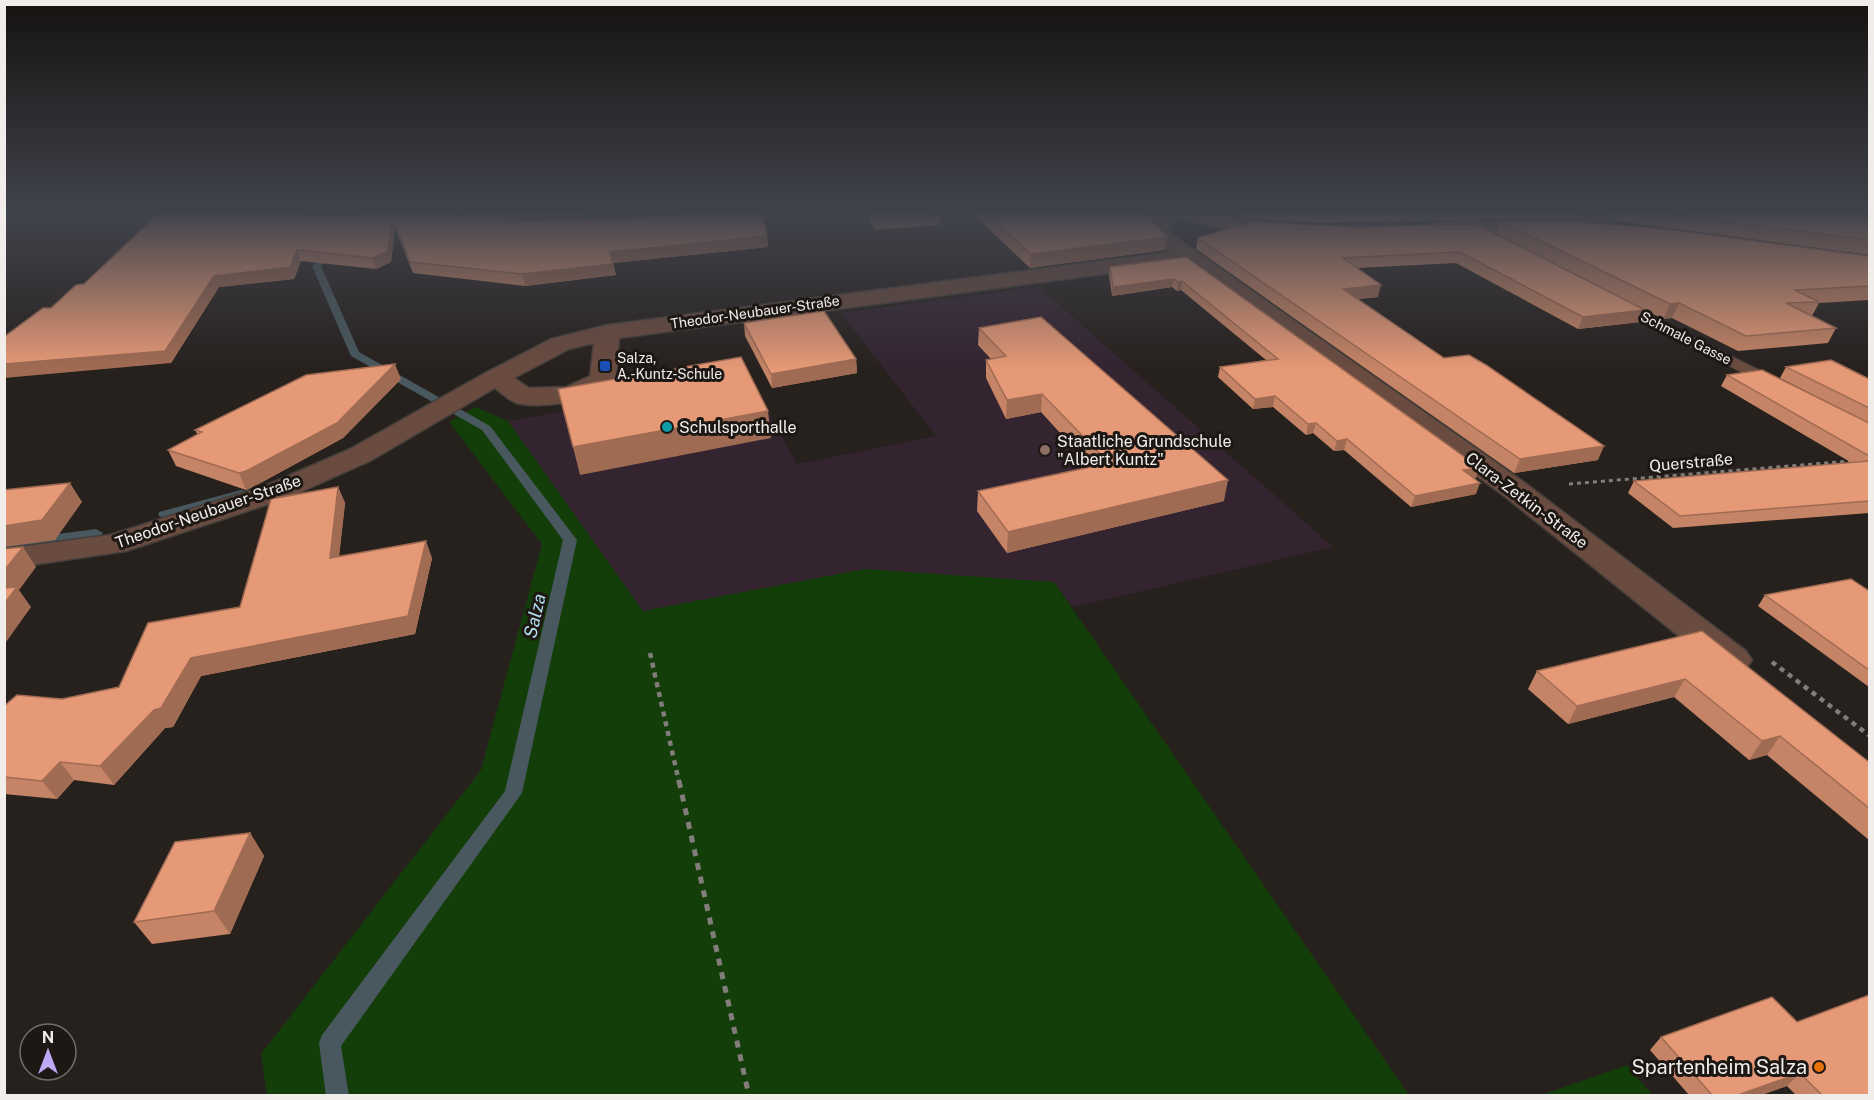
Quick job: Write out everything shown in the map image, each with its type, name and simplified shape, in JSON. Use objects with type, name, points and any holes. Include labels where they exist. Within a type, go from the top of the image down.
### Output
[{"type":"street","name":"Theodor-Neubauer-Straße","points":[[4,559],[114,544],[276,492],[360,455],[429,414],[560,344],[607,332],[1051,265]]},
{"type":"street","name":"Clara-Zetkin-Straße","points":[[1221,265],[1514,489],[1757,679]]},
{"type":"street","points":[[496,377],[523,396],[571,395],[603,380],[607,332]]},
{"type":"lane","name":"Schmale Gasse","points":[[1606,297],[1785,389]]},
{"type":"path","name":"Querstraße","points":[[1514,489],[1858,460]]},
{"type":"path","points":[[650,653],[749,1095]]},
{"type":"shaded area","name":"Staatliche Grundschule \"Albert Kuntz\"","points":[[1039,287],[1333,547],[1073,607],[1054,582],[865,569],[643,611],[508,421],[749,379],[797,464],[936,436],[841,313]]},
{"type":"green space","points":[[475,407],[508,421],[643,611],[865,569],[1054,582],[1409,1095],[267,1095],[261,1054],[481,770],[542,544],[449,422]]},
{"type":"green space","points":[[1627,1065],[1652,1095],[1542,1095]]},
{"type":"building","points":[[104,265],[291,265],[214,276],[165,351],[4,364],[4,337],[43,308],[51,308],[76,285],[84,284]]},
{"type":"building","points":[[441,265],[601,265],[522,274]]},
{"type":"building","points":[[1198,265],[1480,468],[1463,470],[1480,483],[1415,496],[1347,439],[1337,441],[1316,423],[1308,424],[1275,396],[1255,399],[1220,367],[1278,359],[1182,281],[1178,282],[1174,279],[1113,287],[1110,267]]},
{"type":"building","points":[[1238,265],[1353,265],[1381,285],[1343,289],[1444,358],[1469,355],[1486,365],[1604,446],[1520,459]]},
{"type":"building","points":[[1485,265],[1557,265],[1645,310],[1583,317]]},
{"type":"building","points":[[1591,265],[1869,265],[1869,286],[1795,290],[1819,302],[1786,303],[1836,328],[1746,336],[1679,303],[1670,304]]},
{"type":"building","points":[[824,311],[856,359],[771,374],[744,323]]},
{"type":"building","name":"Staatliche Grundschule \"Albert Kuntz\"","points":[[1041,317],[1228,480],[1008,532],[978,491],[1109,463],[1042,394],[1007,400],[986,360],[1006,356],[979,328]]},
{"type":"building","points":[[741,357],[768,411],[573,447],[558,389]]},
{"type":"building","points":[[1831,360],[1869,379],[1869,408],[1786,367]]},
{"type":"building","points":[[395,364],[337,423],[246,471],[239,473],[168,450],[202,432],[195,430],[306,375]]},
{"type":"building","points":[[1762,370],[1869,423],[1869,456],[1727,375]]},
{"type":"building","points":[[1869,461],[1869,501],[1680,516],[1634,481]]},
{"type":"building","points":[[70,483],[42,520],[4,526],[4,490]]},
{"type":"building","points":[[338,487],[330,558],[426,541],[408,616],[191,658],[161,708],[154,710],[100,766],[60,762],[42,781],[4,777],[4,706],[17,695],[62,699],[119,687],[148,623],[240,607],[271,499]]},
{"type":"building","points":[[23,547],[4,571],[4,549]]},
{"type":"building","points":[[1851,579],[1869,591],[1869,670],[1765,595]]},
{"type":"building","points":[[17,587],[4,604],[4,588]]},
{"type":"building","points":[[1702,631],[1869,762],[1869,808],[1780,736],[1762,741],[1685,679],[1577,706],[1537,671]]},
{"type":"building","points":[[250,833],[214,911],[134,922],[175,842]]},
{"type":"building","points":[[1869,995],[1869,1095],[1822,1095],[1800,1073],[1738,1095],[1712,1095],[1661,1037],[1772,997],[1797,1022]]},
{"type":"waterway","name":"Salza","points":[[317,265],[355,354],[486,428],[570,540],[513,793],[330,1043],[338,1096]]},
{"type":"waterway","points":[[164,515],[241,494]]},
{"type":"waterway","points":[[4,545],[96,533]]},
{"type":"place","name":"Salza, A.-Kuntz-Schule","points":[[605,366]]},
{"type":"place","name":"Schulsporthalle","points":[[667,427]]},
{"type":"place","name":"Staatliche Grundschule \"Albert Kuntz\"","points":[[1045,450]]},
{"type":"place","name":"Spartenheim Salza","points":[[1819,1067]]}]
